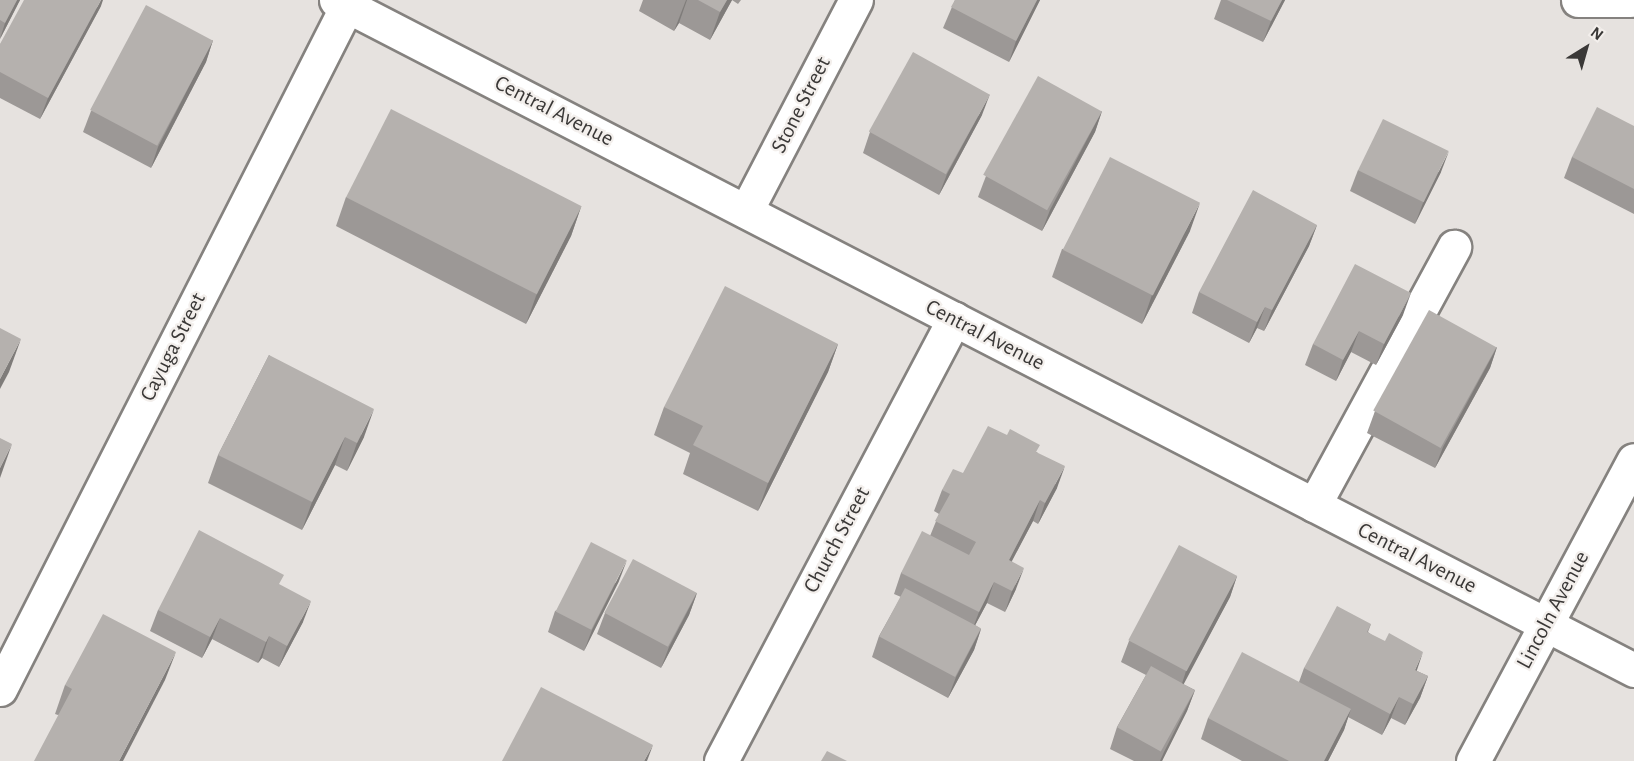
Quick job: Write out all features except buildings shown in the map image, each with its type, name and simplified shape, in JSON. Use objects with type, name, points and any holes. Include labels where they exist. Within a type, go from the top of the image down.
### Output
[{"type":"street","name":"Stone Street","points":[[746,211],[856,0]]},
{"type":"street","points":[[1578,0],[1630,0]]},
{"type":"street","name":"Central Avenue","points":[[342,3],[1634,670]]},
{"type":"street","name":"Cayuga Street","points":[[0,688],[342,3]]},
{"type":"street","points":[[1314,505],[1454,247]]},
{"type":"street","name":"Church Street","points":[[721,761],[954,319]]},
{"type":"street","name":"Lincoln Avenue","points":[[1473,761],[1634,460]]}]
